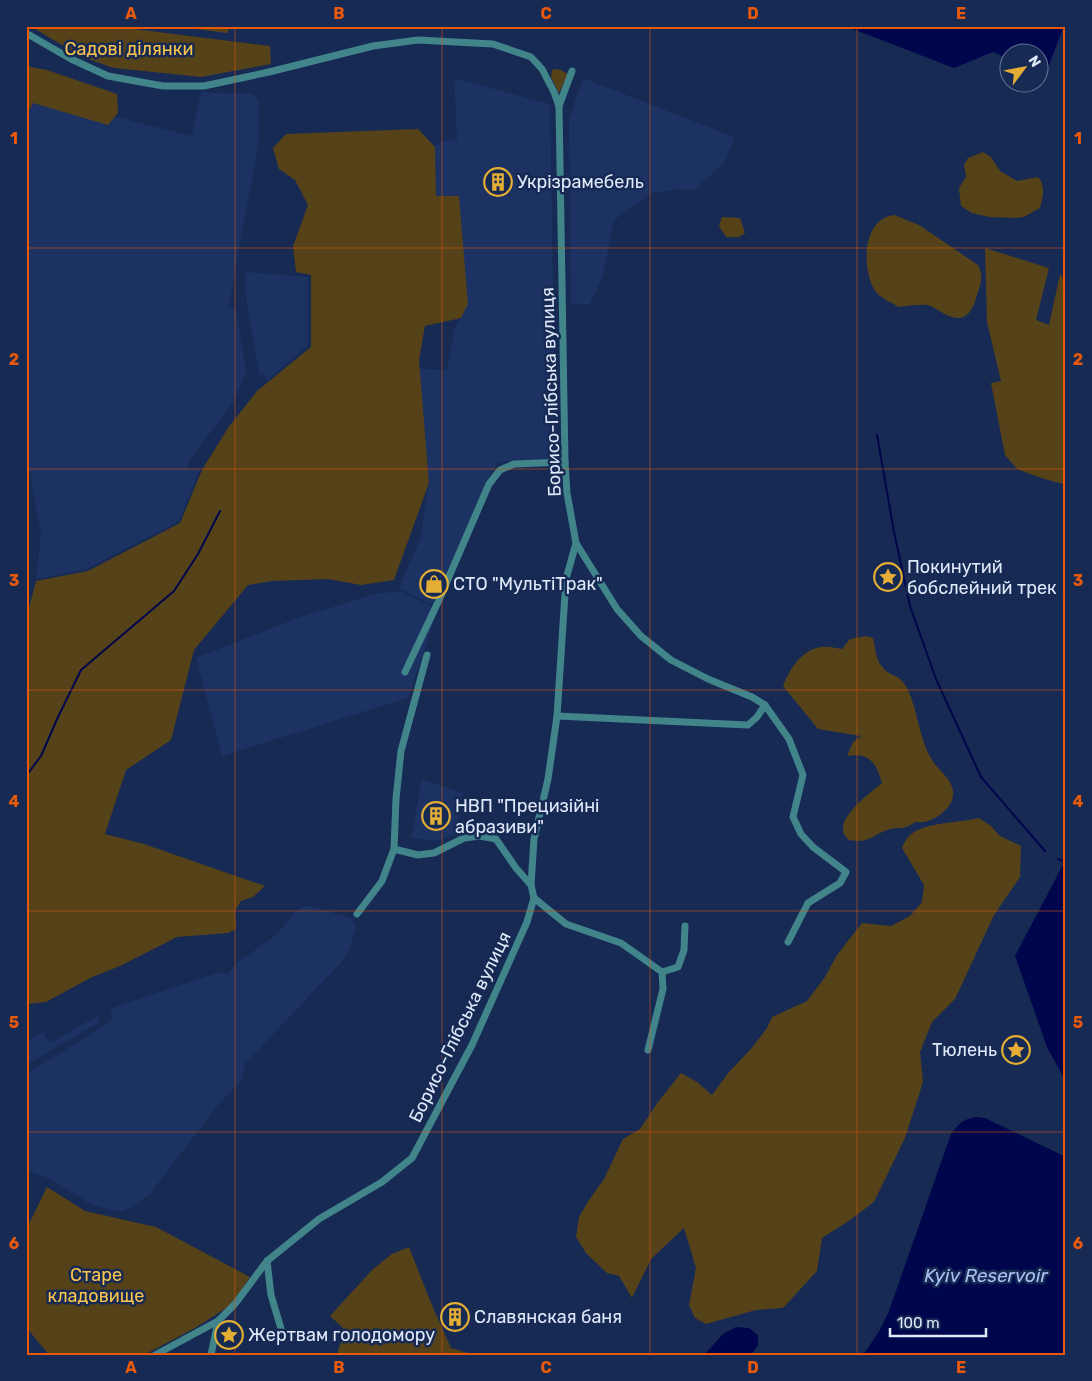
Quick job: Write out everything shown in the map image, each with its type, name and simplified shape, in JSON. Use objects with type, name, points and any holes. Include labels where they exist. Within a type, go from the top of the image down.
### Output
[{"type":"street","name":"Борисо-Глібська вулиця","points":[[26,32],[71,59],[108,76],[163,86],[204,86],[374,46],[418,40],[493,44],[531,57],[547,77],[559,106],[565,462],[567,493],[576,543],[566,580],[557,716],[548,779],[534,838],[531,885],[534,898],[527,922],[472,1045],[412,1158],[382,1182],[319,1220],[267,1261],[235,1304],[218,1321],[155,1355]]},
{"type":"street","name":"Борисо-Глібська вулиця","points":[[559,106],[572,71]]},
{"type":"street","points":[[404,672],[439,600],[489,484],[500,470],[514,464],[565,462]]},
{"type":"street","points":[[576,543],[617,609],[641,636],[671,660],[708,679],[752,697],[765,705],[789,739],[803,775],[794,817],[801,834],[813,847],[846,872],[840,883],[808,904],[788,942]]},
{"type":"street","points":[[357,914],[382,881],[394,849],[396,799],[401,751],[427,655]]},
{"type":"street","points":[[557,716],[748,725],[757,717],[765,705]]},
{"type":"street","points":[[394,849],[418,855],[434,853],[464,838],[480,836],[496,839],[516,868],[531,885]]},
{"type":"street","points":[[534,898],[566,924],[621,943],[662,972]]},
{"type":"street","points":[[662,972],[678,967],[684,950],[685,926]]},
{"type":"street","points":[[648,1050],[663,989],[662,972]]},
{"type":"street","points":[[267,1261],[270,1296],[282,1332]]},
{"type":"street","points":[[211,1355],[218,1321]]},
{"type":"shaded area","points":[[454,78],[550,104],[556,457],[550,460],[509,461],[497,464],[486,481],[449,570],[432,605],[399,588],[420,539],[429,483],[419,369],[447,370],[455,328],[461,318],[459,196],[436,196],[435,147],[442,141],[457,140]]},
{"type":"shaded area","points":[[583,78],[734,137],[725,162],[694,190],[677,189],[651,193],[614,220],[603,276],[590,304],[571,305],[569,119]]},
{"type":"shaded area","points":[[201,92],[253,94],[259,103],[259,140],[229,306],[236,308],[246,372],[234,401],[188,462],[188,470],[200,469],[179,521],[87,569],[36,579],[41,534],[29,469],[26,434],[26,94],[192,136]]},
{"type":"shaded area","points":[[245,272],[308,277],[308,345],[268,380],[265,380],[265,374],[259,373],[246,298]]},
{"type":"shaded area","points":[[401,591],[438,610],[408,698],[222,756],[196,658],[295,619],[374,594]]},
{"type":"shaded area","points":[[422,779],[463,793],[455,835],[436,841],[411,838]]},
{"type":"shaded area","points":[[306,905],[351,918],[357,927],[348,952],[344,959],[244,1065],[243,1078],[218,1105],[149,1195],[132,1207],[119,1212],[90,1204],[51,1179],[26,1171],[26,1074],[107,1024],[113,1017],[110,1009],[221,972],[228,975],[235,964],[272,938],[297,911]]},
{"type":"shaded area","points":[[97,1016],[100,1022],[26,1065],[26,1042],[43,1032],[50,1043]]},
{"type":"green space","name":"Садові ділянки","points":[[30,26],[110,26],[270,46],[271,64],[201,77],[114,68],[82,57]]},
{"type":"green space","points":[[170,26],[229,26],[228,33]]},
{"type":"green space","points":[[26,66],[47,70],[117,94],[118,113],[108,125],[33,103],[29,110],[26,109]]},
{"type":"green space","points":[[555,69],[568,74],[559,93],[551,77],[552,70]]},
{"type":"green space","points":[[418,129],[435,147],[436,196],[459,196],[468,304],[461,318],[425,326],[419,360],[429,483],[394,580],[361,585],[328,579],[272,581],[248,585],[194,650],[171,740],[126,770],[105,834],[144,844],[265,886],[253,897],[241,901],[235,911],[236,929],[228,933],[177,937],[120,966],[92,977],[46,1002],[26,1004],[26,619],[36,581],[88,571],[180,523],[202,470],[228,428],[257,391],[311,347],[311,275],[296,272],[293,246],[308,205],[295,180],[279,169],[273,148],[286,134]]},
{"type":"green space","points":[[983,152],[991,157],[1000,171],[1017,181],[1038,177],[1043,188],[1040,208],[1024,217],[1015,218],[989,217],[972,213],[961,206],[959,188],[966,177],[964,165],[968,158]]},
{"type":"green space","points":[[894,215],[919,225],[978,265],[981,273],[981,283],[974,304],[966,315],[958,318],[952,317],[927,305],[899,307],[876,292],[870,280],[868,269],[867,257],[870,235],[883,218]]},
{"type":"green space","points":[[722,217],[740,218],[745,233],[739,237],[726,237],[719,226]]},
{"type":"green space","points":[[985,248],[1049,268],[1036,320],[1049,325],[1060,274],[1063,278],[1066,270],[1066,485],[1017,469],[1005,455],[991,383],[1001,381],[987,322]]},
{"type":"green space","points":[[866,636],[873,638],[877,658],[881,666],[887,672],[902,680],[907,688],[928,752],[950,782],[953,797],[948,807],[934,818],[924,822],[916,822],[904,828],[893,828],[867,840],[857,841],[849,840],[845,835],[843,831],[844,824],[852,810],[882,783],[877,769],[871,760],[866,757],[847,756],[853,742],[861,736],[818,729],[783,686],[797,661],[808,652],[824,647],[842,649],[850,639]]},
{"type":"green space","points":[[979,818],[991,826],[1000,836],[1021,846],[1020,877],[994,915],[955,999],[932,1022],[920,1052],[923,1082],[905,1138],[874,1202],[822,1238],[817,1271],[783,1308],[756,1310],[706,1324],[695,1318],[689,1305],[696,1268],[684,1228],[651,1259],[632,1298],[619,1276],[607,1273],[586,1253],[576,1237],[579,1217],[604,1179],[623,1139],[640,1129],[681,1073],[697,1082],[712,1095],[729,1072],[751,1049],[767,1028],[772,1017],[807,1001],[825,977],[837,955],[862,923],[891,926],[910,916],[922,902],[924,885],[902,848],[909,836],[916,831],[933,825]]},
{"type":"green space","name":"Старе кладовище","points":[[47,1187],[85,1211],[156,1227],[250,1277],[231,1305],[195,1328],[144,1355],[49,1355],[26,1327],[26,1230]]},
{"type":"green space","points":[[409,1247],[451,1348],[476,1355],[338,1355],[344,1329],[330,1316],[373,1269],[392,1254]]},
{"type":"water","points":[[845,26],[1064,26],[1050,63],[1050,42],[1000,42],[1000,55],[993,52],[954,68]]},
{"type":"water","points":[[1066,859],[1066,1082],[1047,1047],[1015,956]]},
{"type":"water","name":"Kyiv Reservoir","points":[[976,1117],[985,1118],[1066,1157],[1066,1355],[863,1355],[880,1330],[889,1311],[951,1134],[956,1127],[968,1119]]},
{"type":"water","points":[[736,1327],[749,1328],[758,1335],[758,1345],[751,1355],[704,1355],[723,1334]]},
{"type":"waterway","points":[[877,435],[894,532],[910,606],[936,679],[981,777],[1045,851]]},
{"type":"waterway","points":[[26,776],[41,756],[81,670],[174,591],[198,554],[220,511]]},
{"type":"waterway","points":[[1058,859],[1066,862]]},
{"type":"place","name":"Укрізрамебель","points":[[498,182]]},
{"type":"place","name":"Покинутий бобслейний трек","points":[[888,577]]},
{"type":"place","name":"СТО \"МультіТрак\"","points":[[434,584]]},
{"type":"place","name":"НВП \"Прецизійні абразиви\"","points":[[436,816]]},
{"type":"place","name":"Тюлень","points":[[1016,1050]]},
{"type":"place","name":"Славянская баня","points":[[455,1317]]},
{"type":"place","name":"Жертвам голодомору","points":[[229,1335]]}]
